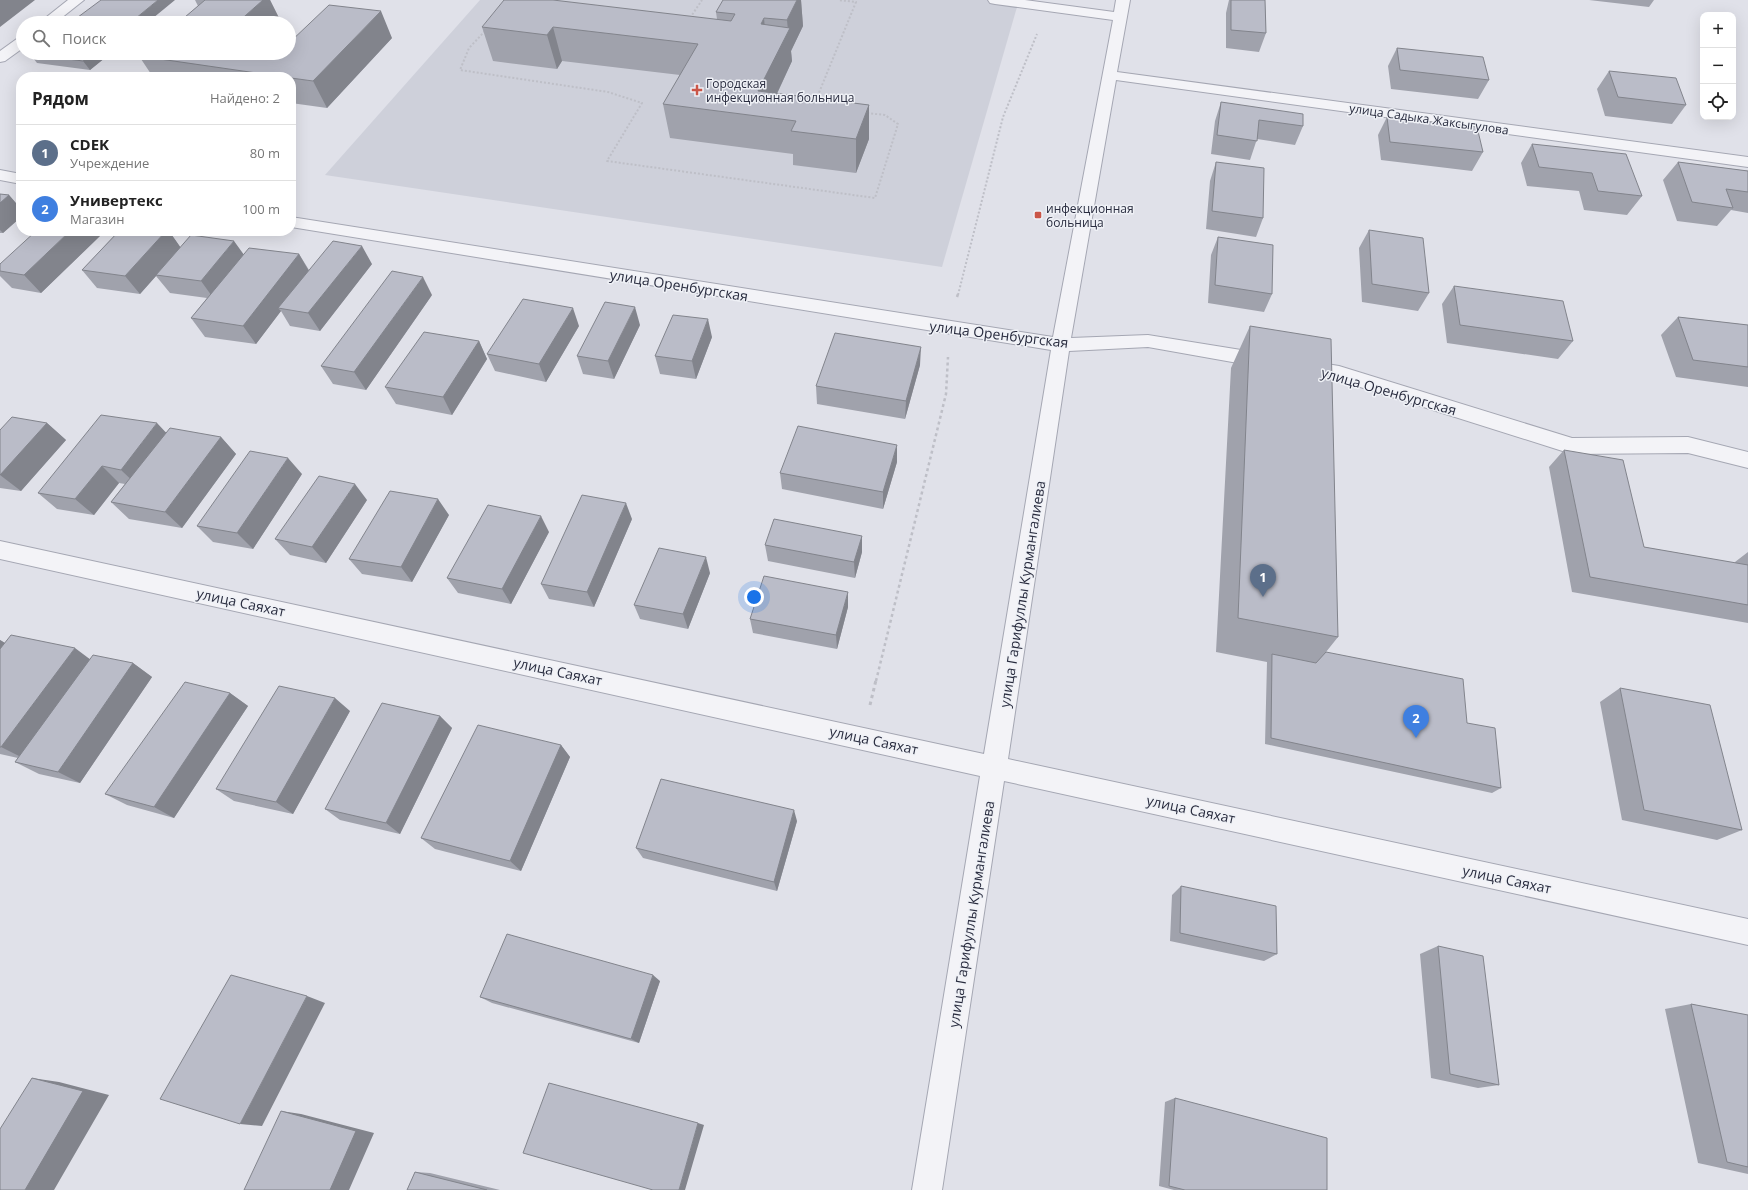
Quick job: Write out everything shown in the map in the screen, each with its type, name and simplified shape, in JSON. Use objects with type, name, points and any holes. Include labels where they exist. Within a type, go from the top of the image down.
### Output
[{"type":"street","points":[[55,16],[77,0]]},
{"type":"street","points":[[995,0],[1047,8],[1121,8]]},
{"type":"street","name":"улица Гарифуллы Курмангалиева","points":[[927,1190],[1061,345],[1121,8]]},
{"type":"street","points":[[0,58],[16,46]]},
{"type":"street","name":"улица Садыка Жаксыгулова","points":[[1110,75],[1748,162]]},
{"type":"street","points":[[0,175],[16,178]]},
{"type":"street","name":"улица Оренбургская","points":[[296,223],[1061,345],[1148,341],[1339,373],[1572,446],[1688,445],[1748,460]]},
{"type":"street","name":"улица Саяхат","points":[[0,550],[995,766],[1748,932]]},
{"type":"path","points":[[689,19],[702,0]]},
{"type":"path","points":[[814,106],[856,2],[838,0]]},
{"type":"path","points":[[862,737],[946,394],[950,328],[966,257],[1003,117],[1047,8]]},
{"type":"path","points":[[486,31],[469,48],[460,70],[608,92],[642,103],[607,161],[875,198],[898,124],[885,115],[861,112]]},
{"type":"shaded area","name":"Городская инфекционная больница","points":[[480,0],[1019,0],[942,267],[325,175]]},
{"type":"building","points":[[101,0],[158,0],[139,16],[79,16]]},
{"type":"building","points":[[205,0],[263,0],[245,16],[186,16]]},
{"type":"building","points":[[504,0],[553,0],[731,21],[735,14],[716,12],[723,0],[797,0],[787,20],[764,18],[761,24],[790,28],[758,91],[869,105],[856,139],[791,131],[796,121],[663,104],[698,44],[553,27],[547,35],[482,27]]},
{"type":"building","points":[[1231,0],[1265,0],[1266,33],[1231,30]]},
{"type":"building","points":[[329,5],[381,11],[313,81],[296,79],[296,72],[249,72],[167,60],[296,60],[296,36]]},
{"type":"building","points":[[1397,48],[1483,57],[1489,80],[1400,70]]},
{"type":"building","points":[[1609,71],[1676,78],[1686,105],[1618,97]]},
{"type":"building","points":[[1221,102],[1303,114],[1303,126],[1259,120],[1257,141],[1217,135]]},
{"type":"building","points":[[1387,117],[1477,127],[1483,152],[1390,142]]},
{"type":"building","points":[[1532,144],[1626,154],[1642,196],[1598,191],[1592,173],[1539,167]]},
{"type":"building","points":[[1216,162],[1264,168],[1263,218],[1212,211]]},
{"type":"building","points":[[1678,162],[1748,171],[1748,192],[1726,189],[1733,208],[1692,202]]},
{"type":"building","points":[[0,194],[9,195],[0,203]]},
{"type":"building","points":[[1369,230],[1423,238],[1429,293],[1372,284]]},
{"type":"building","points":[[31,236],[65,236],[24,275],[0,271],[0,264]]},
{"type":"building","points":[[114,236],[161,236],[125,276],[82,270]]},
{"type":"building","points":[[190,236],[234,241],[201,281],[156,275]]},
{"type":"building","points":[[1218,237],[1273,245],[1272,294],[1215,285]]},
{"type":"building","points":[[333,241],[362,246],[308,313],[278,308]]},
{"type":"building","points":[[249,248],[299,254],[243,326],[191,318]]},
{"type":"building","points":[[392,271],[423,277],[354,372],[321,366]]},
{"type":"building","points":[[1454,286],[1563,301],[1573,341],[1460,325]]},
{"type":"building","points":[[523,299],[573,308],[539,364],[487,354]]},
{"type":"building","points":[[605,302],[635,307],[608,361],[577,356]]},
{"type":"building","points":[[673,315],[708,319],[692,361],[655,356]]},
{"type":"building","points":[[1678,317],[1748,325],[1748,367],[1693,360]]},
{"type":"building","points":[[1250,326],[1331,339],[1338,637],[1238,618]]},
{"type":"building","points":[[424,332],[479,341],[443,397],[385,387]]},
{"type":"building","points":[[835,333],[921,347],[906,401],[816,386]]},
{"type":"building","points":[[101,415],[157,423],[121,470],[102,466],[75,499],[38,493]]},
{"type":"building","points":[[12,417],[47,423],[0,475],[0,430]]},
{"type":"building","points":[[798,426],[897,445],[883,492],[780,473]]},
{"type":"building","points":[[170,428],[221,437],[165,512],[111,502]]},
{"type":"building","points":[[1564,450],[1623,460],[1644,547],[1748,565],[1748,605],[1590,577]]},
{"type":"building","points":[[250,451],[288,458],[237,533],[197,526]]},
{"type":"building","points":[[319,476],[355,484],[312,547],[275,539]]},
{"type":"building","points":[[390,491],[438,499],[401,567],[349,559]]},
{"type":"building","points":[[582,495],[626,503],[587,592],[541,584]]},
{"type":"building","points":[[488,505],[541,516],[502,589],[447,578]]},
{"type":"building","points":[[774,519],[862,536],[854,562],[765,545]]},
{"type":"building","points":[[659,548],[706,557],[683,614],[634,605]]},
{"type":"building","points":[[764,576],[848,592],[836,635],[750,619]]},
{"type":"building","points":[[11,635],[75,648],[0,747],[0,649]]},
{"type":"building","points":[[1326,652],[1463,679],[1467,723],[1495,728],[1501,788],[1271,738],[1272,654],[1316,663]]},
{"type":"building","points":[[93,655],[133,663],[58,772],[15,762]]},
{"type":"building","points":[[185,682],[230,693],[154,807],[105,794]]},
{"type":"building","points":[[279,686],[335,698],[276,802],[216,789]]},
{"type":"building","points":[[1620,688],[1710,705],[1742,830],[1644,810]]},
{"type":"building","points":[[382,703],[440,716],[386,823],[325,809]]},
{"type":"building","points":[[478,725],[561,745],[510,861],[421,838]]},
{"type":"building","points":[[661,779],[794,810],[774,882],[636,848]]},
{"type":"building","points":[[1181,886],[1276,906],[1277,954],[1180,933]]},
{"type":"building","points":[[507,934],[653,975],[631,1039],[480,997]]},
{"type":"building","points":[[1438,946],[1483,956],[1499,1085],[1450,1074]]},
{"type":"building","points":[[231,975],[307,996],[240,1124],[160,1099]]},
{"type":"building","points":[[1691,1004],[1748,1015],[1748,1167],[1727,1162]]},
{"type":"building","points":[[32,1078],[83,1091],[25,1190],[0,1190],[0,1129]]},
{"type":"building","points":[[549,1083],[698,1123],[679,1190],[653,1190],[523,1153]]},
{"type":"building","points":[[1175,1098],[1327,1138],[1327,1190],[1185,1190],[1169,1186]]},
{"type":"building","points":[[281,1111],[356,1131],[330,1190],[244,1190]]},
{"type":"building","points":[[415,1172],[487,1190],[407,1190]]},
{"type":"place","name":"Городская инфекционная больница","points":[[697,90]]},
{"type":"place","name":"инфекционная больница","points":[[1038,215]]},
{"type":"place","name":"CDEK","points":[[1263,597]]},
{"type":"place","name":"Универтекс","points":[[1416,738]]}]
